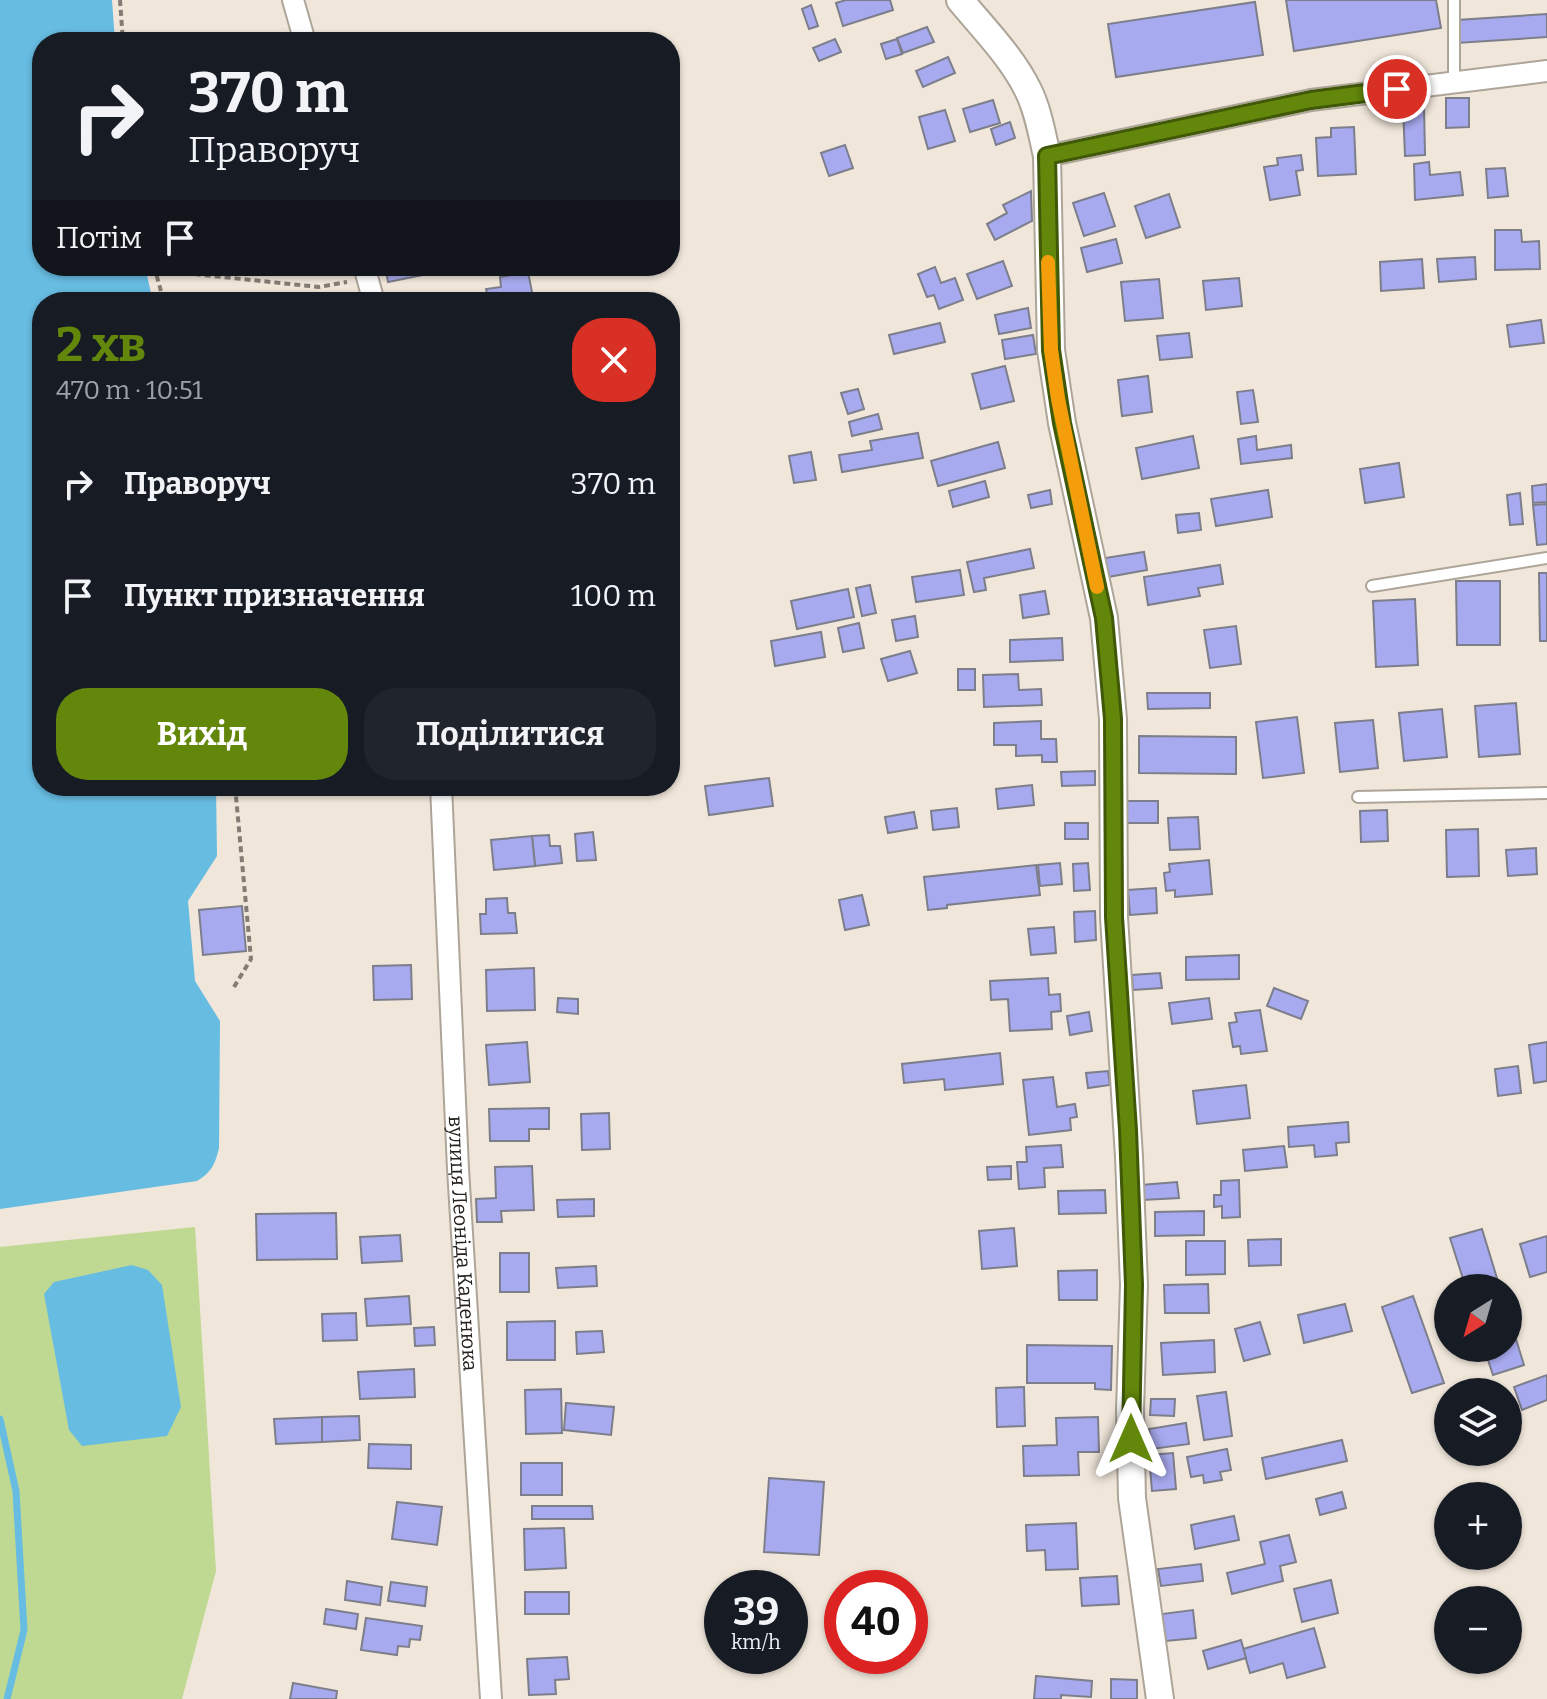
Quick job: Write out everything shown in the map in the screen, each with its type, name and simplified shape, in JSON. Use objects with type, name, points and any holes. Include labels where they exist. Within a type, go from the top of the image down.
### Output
[{"type":"street","points":[[293,0],[302,32]]},
{"type":"street","points":[[960,0],[1028,90],[1047,156],[1051,350],[1062,423],[1104,618],[1113,719],[1114,917],[1129,1142],[1134,1285],[1130,1410],[1132,1498],[1160,1699]]},
{"type":"street","points":[[1047,156],[1311,100],[1547,71]]},
{"type":"street","name":"вулиця Леоніда Каденюка","points":[[441,796],[458,1169],[491,1699]]},
{"type":"lane","points":[[1454,0],[1454,82]]},
{"type":"lane","points":[[1372,586],[1547,558]]},
{"type":"lane","points":[[1358,797],[1547,793]]},
{"type":"path","points":[[120,0],[122,32]]},
{"type":"path","points":[[223,276],[319,287],[353,276]]},
{"type":"path","points":[[234,987],[251,959],[236,796]]},
{"type":"green space","points":[[195,1227],[216,1571],[182,1699],[0,1699],[0,1247]]},
{"type":"water","points":[[0,0],[112,0],[114,32],[32,32],[32,276],[147,276],[151,292],[32,292],[32,796],[216,796],[217,856],[188,901],[195,981],[220,1021],[219,1148],[209,1171],[197,1181],[0,1209]]},
{"type":"water","points":[[132,1265],[148,1270],[162,1285],[181,1407],[167,1436],[82,1446],[69,1430],[44,1294],[54,1282]]},
{"type":"building","points":[[846,0],[890,0],[893,10],[843,26],[836,3]]},
{"type":"building","points":[[1286,0],[1436,0],[1441,28],[1294,51]]},
{"type":"building","points":[[1255,2],[1263,55],[1116,77],[1108,24]]},
{"type":"building","points":[[811,5],[818,26],[809,29],[802,9]]},
{"type":"building","points":[[1547,14],[1547,37],[1457,43],[1457,20]]},
{"type":"building","points":[[927,27],[934,42],[903,53],[897,38]]},
{"type":"building","points":[[835,39],[841,52],[819,61],[813,48]]},
{"type":"building","points":[[897,39],[902,54],[886,59],[881,44]]},
{"type":"building","points":[[948,57],[955,73],[923,87],[916,71]]},
{"type":"building","points":[[1446,98],[1469,98],[1469,127],[1446,128]]},
{"type":"building","points":[[993,100],[1000,123],[970,132],[963,109]]},
{"type":"building","points":[[1424,106],[1425,155],[1405,156],[1403,107]]},
{"type":"building","points":[[945,110],[955,141],[928,149],[919,117]]},
{"type":"building","points":[[1010,122],[1015,138],[996,145],[991,129]]},
{"type":"building","points":[[1354,127],[1356,174],[1318,176],[1316,138],[1331,137],[1331,128]]},
{"type":"building","points":[[845,145],[853,168],[829,176],[821,153]]},
{"type":"building","points":[[1301,155],[1303,170],[1296,171],[1300,195],[1270,200],[1264,167],[1278,165],[1277,158]]},
{"type":"building","points":[[1429,162],[1430,175],[1460,172],[1463,195],[1415,200],[1414,164]]},
{"type":"building","points":[[1505,168],[1508,196],[1488,198],[1486,169]]},
{"type":"building","points":[[1031,191],[1032,221],[995,240],[987,224],[1007,213],[1003,205]]},
{"type":"building","points":[[1104,193],[1115,226],[1084,236],[1073,203]]},
{"type":"building","points":[[1169,194],[1180,227],[1146,238],[1135,206]]},
{"type":"building","points":[[1495,230],[1521,230],[1522,242],[1539,241],[1540,269],[1495,270]]},
{"type":"building","points":[[1116,239],[1122,263],[1087,272],[1081,248]]},
{"type":"building","points":[[1475,257],[1476,279],[1439,282],[1437,259]]},
{"type":"building","points":[[1422,259],[1424,288],[1381,291],[1380,262]]},
{"type":"building","points":[[1003,261],[1012,286],[977,299],[967,274]]},
{"type":"building","points":[[935,267],[941,283],[955,278],[963,300],[939,309],[934,295],[927,297],[918,274]]},
{"type":"building","points":[[387,276],[418,276],[388,282]]},
{"type":"building","points":[[529,276],[532,292],[487,292],[486,289],[501,287],[500,277]]},
{"type":"building","points":[[1239,278],[1242,306],[1206,310],[1203,281]]},
{"type":"building","points":[[1159,279],[1163,318],[1125,321],[1121,282]]},
{"type":"building","points":[[1028,308],[1031,328],[999,334],[995,315]]},
{"type":"building","points":[[1541,320],[1544,343],[1510,347],[1507,325]]},
{"type":"building","points":[[940,323],[945,342],[894,354],[889,335]]},
{"type":"building","points":[[1189,333],[1192,357],[1160,360],[1157,336]]},
{"type":"building","points":[[1033,335],[1036,354],[1005,359],[1002,340]]},
{"type":"building","points":[[1005,366],[1014,401],[981,409],[972,374]]},
{"type":"building","points":[[1148,376],[1152,412],[1122,416],[1118,380]]},
{"type":"building","points":[[858,389],[864,409],[848,414],[841,393]]},
{"type":"building","points":[[1253,390],[1258,422],[1241,424],[1237,392]]},
{"type":"building","points":[[878,414],[882,429],[852,436],[849,422]]},
{"type":"building","points":[[918,433],[923,458],[842,472],[839,455],[872,450],[870,441]]},
{"type":"building","points":[[1193,436],[1199,468],[1142,479],[1136,448]]},
{"type":"building","points":[[1256,436],[1257,450],[1291,445],[1292,458],[1241,464],[1238,439]]},
{"type":"building","points":[[998,442],[1005,468],[938,486],[931,461]]},
{"type":"building","points":[[811,452],[816,480],[794,483],[789,456]]},
{"type":"building","points":[[1399,463],[1404,497],[1365,503],[1360,469]]},
{"type":"building","points":[[985,481],[989,497],[953,507],[949,491]]},
{"type":"building","points":[[1547,484],[1547,502],[1533,503],[1532,486]]},
{"type":"building","points":[[1050,490],[1052,504],[1031,508],[1028,495]]},
{"type":"building","points":[[1268,490],[1272,517],[1216,526],[1211,499]]},
{"type":"building","points":[[1520,493],[1523,524],[1510,525],[1507,495]]},
{"type":"building","points":[[1547,504],[1547,544],[1537,545],[1533,505]]},
{"type":"building","points":[[1199,513],[1201,530],[1178,533],[1176,515]]},
{"type":"building","points":[[1030,549],[1034,568],[984,578],[986,590],[974,592],[967,562]]},
{"type":"building","points":[[1144,552],[1147,570],[1108,577],[1105,558]]},
{"type":"building","points":[[1220,565],[1223,584],[1198,588],[1200,596],[1148,605],[1144,577]]},
{"type":"building","points":[[960,570],[964,595],[916,602],[912,577]]},
{"type":"building","points":[[1539,573],[1547,573],[1547,641],[1540,641]]},
{"type":"building","points":[[1456,581],[1500,581],[1500,645],[1457,645]]},
{"type":"building","points":[[870,585],[876,613],[862,616],[856,588]]},
{"type":"building","points":[[848,589],[854,617],[797,629],[791,601]]},
{"type":"building","points":[[1045,591],[1049,614],[1023,618],[1020,595]]},
{"type":"building","points":[[1415,599],[1418,665],[1376,667],[1373,601]]},
{"type":"building","points":[[915,616],[918,637],[896,641],[892,620]]},
{"type":"building","points":[[859,623],[864,648],[843,652],[838,628]]},
{"type":"building","points":[[1236,626],[1241,664],[1210,668],[1204,630]]},
{"type":"building","points":[[821,632],[825,657],[775,666],[771,641]]},
{"type":"building","points":[[1062,638],[1063,660],[1010,662],[1010,640]]},
{"type":"building","points":[[910,651],[917,673],[888,681],[881,659]]},
{"type":"building","points":[[958,669],[975,669],[975,690],[958,690]]},
{"type":"building","points":[[1018,674],[1019,690],[1041,689],[1042,705],[984,707],[983,675]]},
{"type":"building","points":[[1147,693],[1210,693],[1210,708],[1148,709]]},
{"type":"building","points":[[1516,703],[1520,754],[1479,757],[1475,706]]},
{"type":"building","points":[[1442,709],[1447,757],[1404,761],[1399,713]]},
{"type":"building","points":[[1297,717],[1304,773],[1263,778],[1256,722]]},
{"type":"building","points":[[1373,720],[1378,768],[1340,772],[1335,723]]},
{"type":"building","points":[[1041,721],[1041,739],[1056,739],[1057,762],[1042,762],[1042,755],[1016,756],[1016,745],[994,745],[994,723]]},
{"type":"building","points":[[1139,736],[1236,737],[1236,774],[1139,773]]},
{"type":"building","points":[[1095,771],[1095,785],[1062,786],[1061,772]]},
{"type":"building","points":[[769,778],[773,806],[709,815],[705,786]]},
{"type":"building","points":[[1032,785],[1034,805],[998,809],[996,789]]},
{"type":"building","points":[[1126,801],[1158,801],[1158,823],[1127,823]]},
{"type":"building","points":[[957,808],[959,827],[933,830],[931,811]]},
{"type":"building","points":[[1387,810],[1388,841],[1361,842],[1360,811]]},
{"type":"building","points":[[914,812],[917,828],[888,833],[885,817]]},
{"type":"building","points":[[1198,817],[1200,849],[1170,850],[1168,818]]},
{"type":"building","points":[[1065,823],[1088,823],[1088,839],[1065,839]]},
{"type":"building","points":[[1478,829],[1479,876],[1447,877],[1446,830]]},
{"type":"building","points":[[593,832],[596,860],[577,861],[575,834]]},
{"type":"building","points":[[549,835],[550,846],[560,846],[562,863],[535,866],[532,836]]},
{"type":"building","points":[[532,836],[535,866],[494,870],[491,840]]},
{"type":"building","points":[[1536,848],[1537,874],[1508,876],[1506,850]]},
{"type":"building","points":[[1209,860],[1212,894],[1175,897],[1175,890],[1166,891],[1164,873],[1170,872],[1169,864]]},
{"type":"building","points":[[1060,863],[1062,884],[1040,886],[1038,865]]},
{"type":"building","points":[[1088,863],[1090,890],[1074,891],[1073,864]]},
{"type":"building","points":[[1036,865],[1040,895],[947,905],[947,908],[928,910],[924,877]]},
{"type":"building","points":[[1156,888],[1157,913],[1130,915],[1128,890]]},
{"type":"building","points":[[862,895],[869,925],[845,930],[839,900]]},
{"type":"building","points":[[507,898],[508,913],[515,913],[517,933],[481,934],[480,914],[486,914],[486,899]]},
{"type":"building","points":[[242,906],[246,951],[203,955],[199,910]]},
{"type":"building","points":[[1095,911],[1096,940],[1075,942],[1074,912]]},
{"type":"building","points":[[1054,927],[1056,953],[1031,955],[1028,929]]},
{"type":"building","points":[[1239,955],[1239,979],[1186,980],[1186,957]]},
{"type":"building","points":[[411,965],[412,999],[374,1000],[373,966]]},
{"type":"building","points":[[534,968],[535,1010],[487,1011],[486,970]]},
{"type":"building","points":[[1160,973],[1162,988],[1133,990],[1132,975]]},
{"type":"building","points":[[1048,978],[1049,995],[1060,994],[1061,1011],[1051,1012],[1052,1029],[1010,1031],[1008,999],[991,1000],[990,981]]},
{"type":"building","points":[[1274,988],[1308,1001],[1301,1019],[1267,1006]]},
{"type":"building","points":[[558,998],[578,999],[578,1014],[557,1012]]},
{"type":"building","points":[[1209,998],[1212,1019],[1172,1024],[1169,1003]]},
{"type":"building","points":[[1260,1010],[1267,1051],[1241,1054],[1240,1046],[1233,1047],[1229,1023],[1237,1022],[1235,1013]]},
{"type":"building","points":[[1089,1012],[1092,1031],[1070,1035],[1067,1016]]},
{"type":"building","points":[[527,1042],[530,1082],[489,1085],[486,1045]]},
{"type":"building","points":[[1547,1042],[1547,1081],[1534,1083],[1529,1045]]},
{"type":"building","points":[[1000,1053],[1003,1084],[945,1090],[944,1079],[904,1083],[902,1064]]},
{"type":"building","points":[[1518,1066],[1521,1093],[1498,1096],[1495,1069]]},
{"type":"building","points":[[1108,1071],[1110,1085],[1088,1088],[1086,1073]]},
{"type":"building","points":[[1053,1077],[1057,1107],[1075,1104],[1077,1117],[1070,1118],[1071,1130],[1029,1135],[1023,1080]]},
{"type":"building","points":[[1246,1085],[1250,1118],[1197,1124],[1193,1091]]},
{"type":"building","points":[[549,1108],[549,1129],[529,1129],[529,1141],[490,1141],[489,1109]]},
{"type":"building","points":[[609,1113],[610,1149],[582,1150],[581,1114]]},
{"type":"building","points":[[1348,1122],[1349,1142],[1336,1143],[1337,1155],[1315,1157],[1314,1145],[1289,1147],[1288,1127]]},
{"type":"building","points":[[1061,1145],[1063,1167],[1044,1168],[1045,1187],[1019,1189],[1017,1162],[1027,1162],[1026,1147]]},
{"type":"building","points":[[1284,1146],[1287,1167],[1245,1171],[1243,1150]]},
{"type":"building","points":[[532,1166],[534,1210],[501,1211],[502,1222],[477,1222],[476,1199],[496,1198],[495,1167]]},
{"type":"building","points":[[1011,1166],[1011,1179],[988,1180],[987,1167]]},
{"type":"building","points":[[1239,1180],[1240,1217],[1222,1218],[1222,1206],[1214,1207],[1214,1195],[1221,1195],[1221,1181]]},
{"type":"building","points":[[1177,1182],[1179,1198],[1143,1200],[1141,1185]]},
{"type":"building","points":[[1105,1190],[1106,1213],[1059,1214],[1058,1191]]},
{"type":"building","points":[[594,1199],[594,1216],[558,1217],[557,1200]]},
{"type":"building","points":[[1204,1211],[1204,1235],[1155,1236],[1155,1212]]},
{"type":"building","points":[[336,1213],[337,1259],[257,1260],[256,1214]]},
{"type":"building","points":[[1014,1228],[1017,1266],[982,1269],[979,1231]]},
{"type":"building","points":[[1482,1229],[1496,1274],[1462,1274],[1450,1238]]},
{"type":"building","points":[[400,1235],[402,1261],[362,1263],[360,1237]]},
{"type":"building","points":[[1547,1236],[1547,1272],[1530,1277],[1520,1244]]},
{"type":"building","points":[[1281,1239],[1281,1265],[1249,1266],[1248,1240]]},
{"type":"building","points":[[1186,1241],[1225,1241],[1225,1274],[1186,1275]]},
{"type":"building","points":[[500,1253],[529,1253],[529,1292],[500,1292]]},
{"type":"building","points":[[596,1266],[597,1286],[558,1288],[556,1268]]},
{"type":"building","points":[[1097,1270],[1097,1300],[1059,1300],[1058,1271]]},
{"type":"building","points":[[1208,1284],[1209,1313],[1165,1313],[1164,1285]]},
{"type":"building","points":[[409,1296],[411,1324],[367,1326],[365,1299]]},
{"type":"building","points":[[1413,1296],[1442,1378],[1434,1378],[1434,1386],[1412,1393],[1382,1307]]},
{"type":"building","points":[[1345,1304],[1352,1331],[1304,1343],[1298,1315]]},
{"type":"building","points":[[356,1313],[357,1340],[323,1341],[322,1314]]},
{"type":"building","points":[[555,1321],[555,1360],[507,1360],[507,1322]]},
{"type":"building","points":[[1260,1322],[1270,1354],[1244,1361],[1235,1329]]},
{"type":"building","points":[[434,1327],[435,1345],[415,1346],[414,1328]]},
{"type":"building","points":[[602,1331],[604,1352],[577,1354],[576,1332]]},
{"type":"building","points":[[1214,1340],[1215,1372],[1163,1375],[1161,1343]]},
{"type":"building","points":[[1027,1345],[1112,1346],[1111,1390],[1095,1389],[1095,1383],[1027,1383]]},
{"type":"building","points":[[1522,1358],[1524,1365],[1493,1375],[1489,1362],[1522,1362]]},
{"type":"building","points":[[414,1369],[415,1397],[360,1399],[358,1372]]},
{"type":"building","points":[[1547,1375],[1547,1400],[1522,1410],[1522,1384]]},
{"type":"building","points":[[1024,1387],[1025,1426],[997,1427],[996,1388]]},
{"type":"building","points":[[561,1389],[562,1433],[526,1434],[525,1390]]},
{"type":"building","points":[[1226,1392],[1232,1436],[1204,1440],[1197,1396]]},
{"type":"building","points":[[1151,1399],[1175,1399],[1174,1416],[1150,1415]]},
{"type":"building","points":[[566,1403],[614,1407],[611,1435],[564,1430]]},
{"type":"building","points":[[359,1416],[360,1440],[322,1442],[322,1417]]},
{"type":"building","points":[[322,1417],[322,1442],[276,1444],[274,1419]]},
{"type":"building","points":[[1098,1417],[1099,1452],[1078,1452],[1079,1475],[1024,1476],[1023,1446],[1057,1445],[1056,1418]]},
{"type":"building","points":[[1186,1423],[1189,1444],[1152,1449],[1149,1429]]},
{"type":"building","points":[[1342,1440],[1347,1461],[1266,1479],[1262,1458]]},
{"type":"building","points":[[369,1444],[411,1445],[411,1469],[368,1468]]},
{"type":"building","points":[[1227,1449],[1231,1470],[1220,1472],[1222,1480],[1204,1483],[1203,1475],[1191,1477],[1187,1457]]},
{"type":"building","points":[[1173,1453],[1176,1489],[1152,1491],[1149,1455]]},
{"type":"building","points":[[521,1463],[562,1463],[562,1495],[521,1495]]},
{"type":"building","points":[[769,1478],[824,1482],[819,1555],[764,1552]]},
{"type":"building","points":[[1342,1492],[1346,1508],[1320,1515],[1316,1499]]},
{"type":"building","points":[[397,1502],[442,1507],[437,1545],[392,1539]]},
{"type":"building","points":[[532,1506],[592,1506],[593,1519],[532,1519]]},
{"type":"building","points":[[1234,1516],[1239,1540],[1195,1549],[1191,1525]]},
{"type":"building","points":[[1076,1523],[1078,1569],[1046,1570],[1045,1550],[1027,1551],[1026,1525]]},
{"type":"building","points":[[564,1528],[566,1568],[525,1570],[524,1529]]},
{"type":"building","points":[[1289,1535],[1296,1562],[1280,1566],[1283,1581],[1232,1594],[1227,1573],[1265,1564],[1260,1542]]},
{"type":"building","points":[[1201,1564],[1203,1581],[1161,1586],[1158,1569]]},
{"type":"building","points":[[1117,1576],[1119,1604],[1082,1606],[1080,1578]]},
{"type":"building","points":[[1331,1580],[1338,1613],[1302,1622],[1294,1589]]},
{"type":"building","points":[[347,1581],[382,1587],[380,1605],[345,1600]]},
{"type":"building","points":[[391,1582],[427,1587],[425,1606],[388,1601]]},
{"type":"building","points":[[525,1592],[569,1592],[569,1614],[525,1614]]},
{"type":"building","points":[[326,1609],[358,1614],[356,1629],[324,1624]]},
{"type":"building","points":[[1193,1610],[1196,1638],[1166,1641],[1162,1614]]},
{"type":"building","points":[[366,1618],[422,1626],[420,1640],[410,1639],[409,1647],[398,1646],[397,1655],[361,1650]]},
{"type":"building","points":[[1314,1628],[1325,1667],[1287,1678],[1283,1663],[1250,1673],[1243,1649]]},
{"type":"building","points":[[1241,1640],[1246,1658],[1208,1669],[1203,1651]]},
{"type":"building","points":[[567,1657],[569,1679],[555,1680],[556,1694],[529,1695],[527,1659]]},
{"type":"building","points":[[1036,1676],[1092,1681],[1091,1697],[1061,1695],[1061,1699],[1034,1699]]},
{"type":"building","points":[[1111,1679],[1137,1680],[1137,1699],[1111,1699]]},
{"type":"building","points":[[293,1683],[337,1691],[336,1699],[290,1699]]},
{"type":"waterway","points":[[0,1419],[16,1491],[24,1630],[7,1699]]},
{"type":"slow traffic","points":[[1048,262],[1051,350],[1058,399],[1097,587]]},
{"type":"route","points":[[1131,1439],[1134,1285],[1128,1130],[1114,917],[1113,719],[1104,618],[1062,423],[1051,350],[1047,156],[1311,100],[1397,89]]}]
